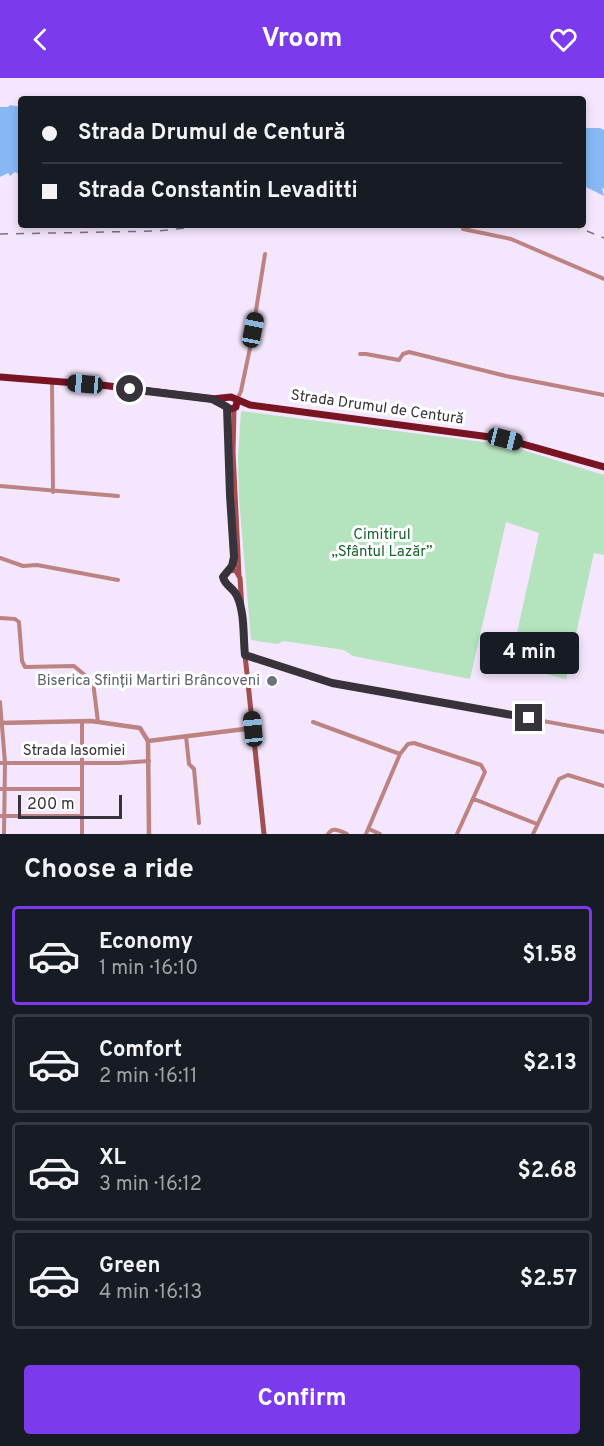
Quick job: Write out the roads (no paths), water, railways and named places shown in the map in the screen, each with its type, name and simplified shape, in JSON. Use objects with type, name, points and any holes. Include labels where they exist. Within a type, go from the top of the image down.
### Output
[{"type":"highway","points":[[0,377],[212,399],[231,405]]},
{"type":"highway","name":"Strada Drumul de Centură","points":[[231,405],[250,405],[505,439],[604,467]]},
{"type":"main road","points":[[231,405],[230,495],[234,557],[229,570],[223,577],[224,583],[236,593],[241,606]]},
{"type":"main road","points":[[231,405],[241,606],[264,834]]},
{"type":"main road","points":[[229,570],[234,570],[239,578]]},
{"type":"main road","points":[[230,586],[237,584],[239,578]]},
{"type":"street","points":[[463,229],[510,238],[604,279]]},
{"type":"street","points":[[231,405],[242,391],[265,254]]},
{"type":"street","points":[[360,354],[399,360],[403,354],[410,352],[506,376],[604,395]]},
{"type":"street","points":[[52,381],[53,492]]},
{"type":"street","points":[[0,486],[118,496]]},
{"type":"street","points":[[0,558],[23,566],[37,565],[118,580]]},
{"type":"street","points":[[0,618],[15,619],[19,622],[22,661],[25,667],[74,666],[93,682],[98,722]]},
{"type":"street","points":[[245,655],[332,683],[604,732]]},
{"type":"street","points":[[0,702],[4,834]]},
{"type":"street","points":[[82,721],[82,834]]},
{"type":"street","points":[[1,723],[82,721],[140,728],[148,741],[149,834]]},
{"type":"street","points":[[313,722],[400,754]]},
{"type":"street","points":[[148,741],[253,729]]},
{"type":"street","points":[[186,736],[189,764],[194,769],[199,823]]},
{"type":"street","points":[[366,834],[400,754],[408,744],[414,743],[481,765],[485,772],[457,834]]},
{"type":"street","name":"Strada Iasomiei","points":[[2,763],[149,761]]},
{"type":"street","points":[[533,834],[559,779],[568,775],[604,785]]},
{"type":"street","points":[[3,789],[82,789]]},
{"type":"street","points":[[474,799],[537,824]]},
{"type":"street","points":[[2,816],[82,816]]},
{"type":"street","points":[[328,834],[336,829],[347,834]]},
{"type":"street","points":[[369,829],[380,834]]},
{"type":"water","points":[[10,105],[18,106],[18,174],[15,172],[10,176],[8,173],[0,177],[0,107]]},
{"type":"water","points":[[586,128],[604,130],[604,189],[602,188],[604,196],[586,187]]},
{"type":"railway","points":[[0,234],[158,231],[186,228]]},
{"type":"railway","points":[[579,228],[604,238]]},
{"type":"place","name":"Biserica Sfinții Martiri Brâncoveni","points":[[272,681]]},
{"type":"park label","name":"Cimitirul „Sfântul Lazăr”","points":[[382,544]]}]
